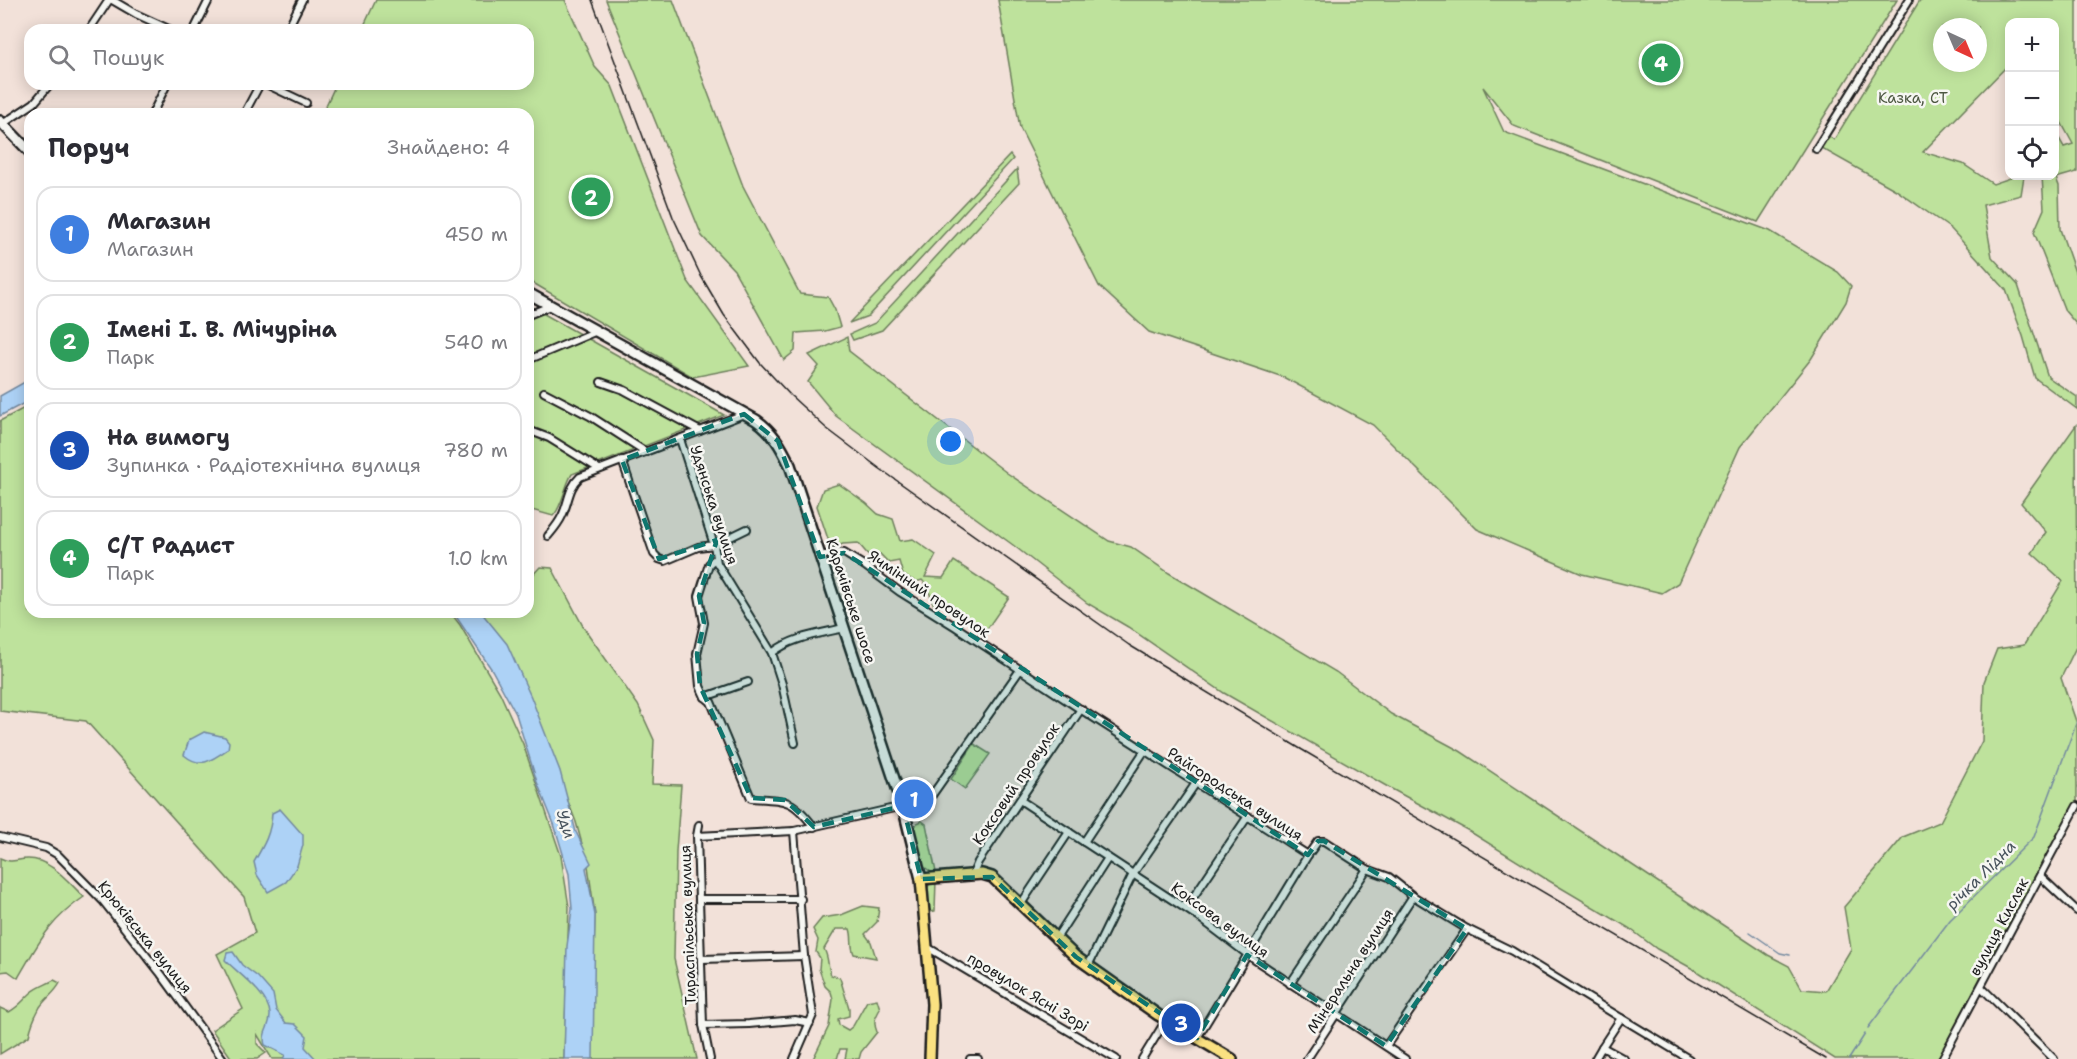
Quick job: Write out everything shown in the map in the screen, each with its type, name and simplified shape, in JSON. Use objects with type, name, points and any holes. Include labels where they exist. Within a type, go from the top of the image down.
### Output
[{"type":"main road","points":[[1,124],[24,146]]},
{"type":"main road","name":"Карачівське шосе","points":[[534,295],[756,420],[770,430],[778,441],[790,465],[906,818],[921,879],[932,1004],[930,1059]]},
{"type":"main road","points":[[921,879],[973,874],[992,877],[1055,940],[1088,966],[1166,1020],[1232,1059]]},
{"type":"street","points":[[93,24],[111,0],[158,24]]},
{"type":"street","points":[[197,24],[209,0]]},
{"type":"street","points":[[290,24],[302,0]]},
{"type":"street","points":[[1816,149],[1909,0]]},
{"type":"street","points":[[27,108],[45,90]]},
{"type":"street","points":[[155,108],[164,90]]},
{"type":"street","points":[[247,108],[257,90]]},
{"type":"street","points":[[279,90],[306,103]]},
{"type":"street","points":[[1,124],[24,110]]},
{"type":"street","points":[[534,312],[551,305]]},
{"type":"street","points":[[534,358],[597,332]]},
{"type":"street","points":[[601,382],[624,390],[700,431]]},
{"type":"street","points":[[544,392],[590,416],[646,452]]},
{"type":"street","points":[[548,536],[562,517],[569,493],[580,477],[744,414]]},
{"type":"street","points":[[534,432],[549,438],[599,469]]},
{"type":"street","name":"Удянська вулиця","points":[[680,439],[714,545],[716,558],[732,589],[753,618],[772,653],[782,684],[795,743]]},
{"type":"street","points":[[622,460],[654,554],[659,560],[666,561],[698,547],[714,545],[747,529]]},
{"type":"street","name":"Ячмінний провулок","points":[[820,557],[834,552],[844,553],[1020,670]]},
{"type":"street","points":[[716,558],[709,564],[699,596],[704,623],[697,654],[700,686],[705,698],[711,702],[751,798],[785,800],[800,808],[814,827]]},
{"type":"street","points":[[772,653],[795,640],[844,628]]},
{"type":"street","points":[[906,818],[930,798],[1020,670]]},
{"type":"street","name":"Райгородська вулиця","points":[[1020,670],[1308,855],[1321,840],[1367,869],[1389,877],[1413,896],[1467,929],[1512,951],[1689,1059]]},
{"type":"street","points":[[705,698],[748,682]]},
{"type":"street","name":"Коксовий провулок","points":[[973,874],[978,862],[1081,709]]},
{"type":"street","points":[[1084,842],[1145,750]]},
{"type":"street","points":[[1088,966],[1133,874],[1196,783]]},
{"type":"street","name":"Коксова вулиця","points":[[1020,800],[1186,908],[1290,984],[1405,1059]]},
{"type":"street","points":[[697,836],[794,831],[903,806]]},
{"type":"street","name":"вулиця Кисляк","points":[[1942,1059],[2077,806]]},
{"type":"street","points":[[1186,908],[1248,816]]},
{"type":"street","name":"Тираспільська вулиця","points":[[699,825],[697,836],[703,1025],[710,1059]]},
{"type":"street","points":[[794,831],[804,956],[813,1015],[794,1059]]},
{"type":"street","points":[[1021,904],[1069,832]]},
{"type":"street","name":"Крюківська вулиця","points":[[0,837],[46,848],[58,855],[103,901],[161,974],[223,1059]]},
{"type":"street","points":[[1197,1038],[1308,855]]},
{"type":"street","points":[[1055,940],[1108,858]]},
{"type":"street","points":[[1290,984],[1367,869]]},
{"type":"street","points":[[2040,876],[2077,911]]},
{"type":"street","name":"Мінеральна вулиця","points":[[1307,1059],[1413,896]]},
{"type":"street","points":[[699,899],[801,899]]},
{"type":"street","points":[[1386,1047],[1467,929]]},
{"type":"street","name":"провулок Ясні Зорі","points":[[927,946],[1116,1059]]},
{"type":"street","points":[[702,959],[804,956]]},
{"type":"street","points":[[1981,987],[2054,1059]]},
{"type":"street","points":[[1595,1059],[1621,1018]]},
{"type":"street","points":[[703,1025],[795,1020],[810,1023]]},
{"type":"street","points":[[1142,1059],[1166,1020]]},
{"type":"street","points":[[1602,1047],[1624,1059]]},
{"type":"street","points":[[969,1059],[978,1059]]},
{"type":"highlighted area","points":[[744,414],[778,441],[820,557],[844,553],[1308,855],[1318,841],[1324,841],[1467,929],[1386,1046],[1247,955],[1197,1038],[1076,957],[992,877],[921,879],[903,806],[814,827],[785,800],[751,798],[700,686],[697,654],[704,623],[699,596],[717,540],[659,559],[622,460]]},
{"type":"green space","points":[[376,0],[565,0],[595,67],[612,86],[687,280],[749,366],[693,377],[534,284],[534,108],[325,108],[333,90],[534,90],[534,24],[365,24]]},
{"type":"green space","points":[[606,0],[673,0],[743,186],[800,294],[828,297],[840,327],[825,331],[796,333],[795,351],[784,360],[734,270],[702,236]]},
{"type":"green space","points":[[998,0],[1897,0],[1758,222],[1514,126],[1483,87],[1504,132],[1770,231],[1838,272],[1851,286],[1846,302],[1811,359],[1740,447],[1678,583],[1662,593],[1582,574],[1477,529],[1373,425],[1283,377],[1149,332],[1099,286],[1020,128]]},
{"type":"green space","name":"Казка, СТ","points":[[1920,0],[2077,0],[2077,172],[2059,177],[2059,138],[2064,147],[2073,144],[2059,118],[2059,18],[2005,18],[2005,68],[1923,152],[1963,164],[1993,184],[2005,180],[2023,180],[2021,195],[1983,205],[1992,257],[2018,285],[2048,377],[2077,397],[2077,409],[2035,378],[2006,290],[1951,229],[1896,190],[1821,148],[1827,135],[1834,140]]},
{"type":"green space","points":[[1010,155],[1013,159],[868,316],[849,323]]},
{"type":"green space","points":[[1017,169],[1019,183],[882,330],[853,340],[850,334],[875,323]]},
{"type":"green space","points":[[2042,180],[2057,180],[2059,186],[2060,229],[2077,278],[2077,325],[2065,311],[2034,232],[2044,209]]},
{"type":"green space","points":[[534,308],[724,415],[572,474],[553,516],[534,511]]},
{"type":"green space","points":[[847,337],[849,351],[1007,473],[1109,541],[1131,547],[1169,573],[1336,672],[1391,714],[1460,751],[1768,955],[1789,966],[1802,989],[1826,991],[1851,949],[1844,907],[1903,837],[1940,822],[1982,741],[1984,682],[1997,649],[2024,645],[2063,581],[2032,553],[2046,532],[2021,503],[2076,425],[2077,645],[2061,678],[2077,724],[2077,805],[1992,954],[1940,1059],[1835,1059],[1693,969],[1657,949],[1629,928],[1469,831],[1224,693],[1128,627],[1087,603],[1013,545],[836,416],[808,382],[819,366],[809,355]]},
{"type":"green space","points":[[24,408],[24,618],[455,618],[500,693],[523,744],[561,856],[569,907],[564,1059],[272,1059],[257,1034],[257,1044],[266,1053],[257,1059],[232,1059],[212,1030],[243,1009],[217,954],[255,933],[244,897],[86,721],[0,711],[0,421]]},
{"type":"green space","points":[[839,484],[878,514],[893,519],[900,541],[913,539],[936,555],[925,577],[943,578],[954,561],[1009,597],[985,632],[952,606],[941,605],[937,609],[922,580],[916,582],[903,575],[899,561],[889,563],[880,554],[871,558],[858,543],[831,548],[817,506],[823,489]]},
{"type":"green space","points":[[540,567],[552,568],[584,628],[638,705],[654,740],[652,784],[681,785],[676,851],[674,959],[697,1059],[591,1059],[595,915],[588,866],[576,822],[507,645],[484,618],[534,618],[534,574]]},
{"type":"green space","points":[[974,744],[990,754],[965,789],[951,779]]},
{"type":"green space","points":[[922,821],[926,824],[936,872],[931,872],[922,865],[914,829],[917,823]]},
{"type":"green space","points":[[0,858],[11,861],[28,859],[44,863],[59,872],[84,897],[53,924],[18,978],[8,971],[0,972]]},
{"type":"green space","points":[[936,880],[935,911],[931,912],[926,893],[931,882]]},
{"type":"green space","points":[[863,906],[879,908],[877,922],[865,934],[871,942],[876,958],[854,954],[850,929],[836,929],[824,949],[831,975],[840,978],[849,1008],[849,1016],[838,1019],[839,1025],[848,1030],[853,1026],[867,1001],[877,999],[880,1009],[875,1020],[877,1032],[861,1052],[859,1059],[845,1059],[847,1049],[840,1049],[837,1059],[813,1059],[829,1026],[833,999],[819,969],[820,958],[816,952],[818,940],[813,929],[822,918],[841,915]]},
{"type":"green space","points":[[54,980],[60,983],[40,1007],[29,1036],[0,1054],[0,1008],[9,1012],[34,990]]},
{"type":"water","points":[[24,382],[24,403],[0,416],[0,396]]},
{"type":"water","name":"Уди","points":[[457,618],[486,618],[507,644],[560,771],[576,832],[591,863],[586,868],[595,915],[593,1059],[564,1059],[567,946],[572,909],[569,874],[516,714],[492,670]]},
{"type":"water","points":[[204,732],[225,737],[229,742],[228,749],[211,760],[196,762],[184,755],[189,740]]},
{"type":"water","points":[[280,809],[303,835],[303,845],[297,866],[286,882],[268,892],[257,875],[254,862],[266,839],[272,813]]},
{"type":"water","points":[[233,952],[242,965],[258,977],[273,994],[276,1010],[286,1023],[295,1024],[307,1036],[305,1047],[316,1059],[283,1059],[285,1055],[265,1045],[264,1036],[270,1019],[268,1007],[259,992],[225,960],[227,953]]},
{"type":"waterway","name":"річка Лідна","points":[[1868,1028],[1950,920],[2034,837],[2077,721]]},
{"type":"waterway","points":[[1750,932],[1780,953],[1790,955]]},
{"type":"waterway","name":"річка Лідна","points":[[1849,1059],[1865,1034]]},
{"type":"railway","points":[[592,0],[673,217],[701,276],[724,315],[760,363],[826,428],[1129,645],[1826,1059]]},
{"type":"place","name":"С/Т Радист","points":[[1661,63]]},
{"type":"place","name":"Імені І. В. Мічуріна","points":[[591,197]]},
{"type":"place","name":"Магазин","points":[[914,799]]},
{"type":"place","name":"На вимогу","points":[[1181,1023]]}]
